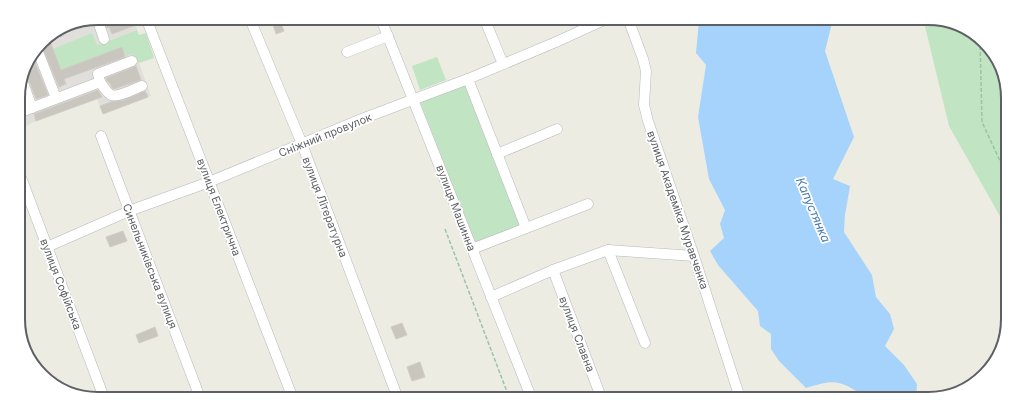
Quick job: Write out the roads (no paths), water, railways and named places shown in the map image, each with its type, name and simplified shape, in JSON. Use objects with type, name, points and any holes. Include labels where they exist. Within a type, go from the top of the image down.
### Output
[{"type":"street","points":[[99,25],[104,39]]},
{"type":"street","name":"вулиця Електрична","points":[[149,25],[290,392]]},
{"type":"street","name":"вулиця Літературна","points":[[252,25],[302,144],[395,392]]},
{"type":"street","name":"вулиця Машинна","points":[[383,25],[491,297],[526,392]]},
{"type":"street","points":[[487,25],[503,64]]},
{"type":"street","name":"Сніжний провулок","points":[[47,246],[129,211],[209,182],[359,120],[468,79],[593,25]]},
{"type":"street","name":"вулиця Академіка Муравченка","points":[[630,25],[646,71],[644,105],[648,121],[738,392]]},
{"type":"street","points":[[347,52],[388,36]]},
{"type":"street","points":[[40,55],[56,98]]},
{"type":"street","points":[[132,61],[98,74],[100,82],[112,95],[118,95],[142,86]]},
{"type":"street","points":[[468,79],[526,228]]},
{"type":"street","points":[[25,110],[100,82]]},
{"type":"street","points":[[26,90],[32,108]]},
{"type":"street","points":[[497,154],[558,129]]},
{"type":"street","name":"Синельниківська вулиця","points":[[101,136],[198,392]]},
{"type":"street","name":"вулиця Софійська","points":[[25,188],[102,392]]},
{"type":"street","points":[[472,249],[588,204]]},
{"type":"street","points":[[491,297],[553,270],[608,250],[694,256]]},
{"type":"street","points":[[608,250],[645,343]]},
{"type":"street","name":"вулиця Славна","points":[[553,270],[599,392]]},
{"type":"water","name":"Капустянка","points":[[699,25],[832,25],[825,51],[854,137],[833,179],[850,186],[845,215],[844,232],[872,275],[876,297],[890,314],[894,329],[885,346],[904,365],[917,384],[916,392],[856,392],[842,384],[831,382],[806,388],[779,361],[771,349],[771,334],[760,326],[758,311],[718,265],[710,251],[724,238],[720,224],[725,210],[709,179],[698,117],[706,65],[696,53]]}]
